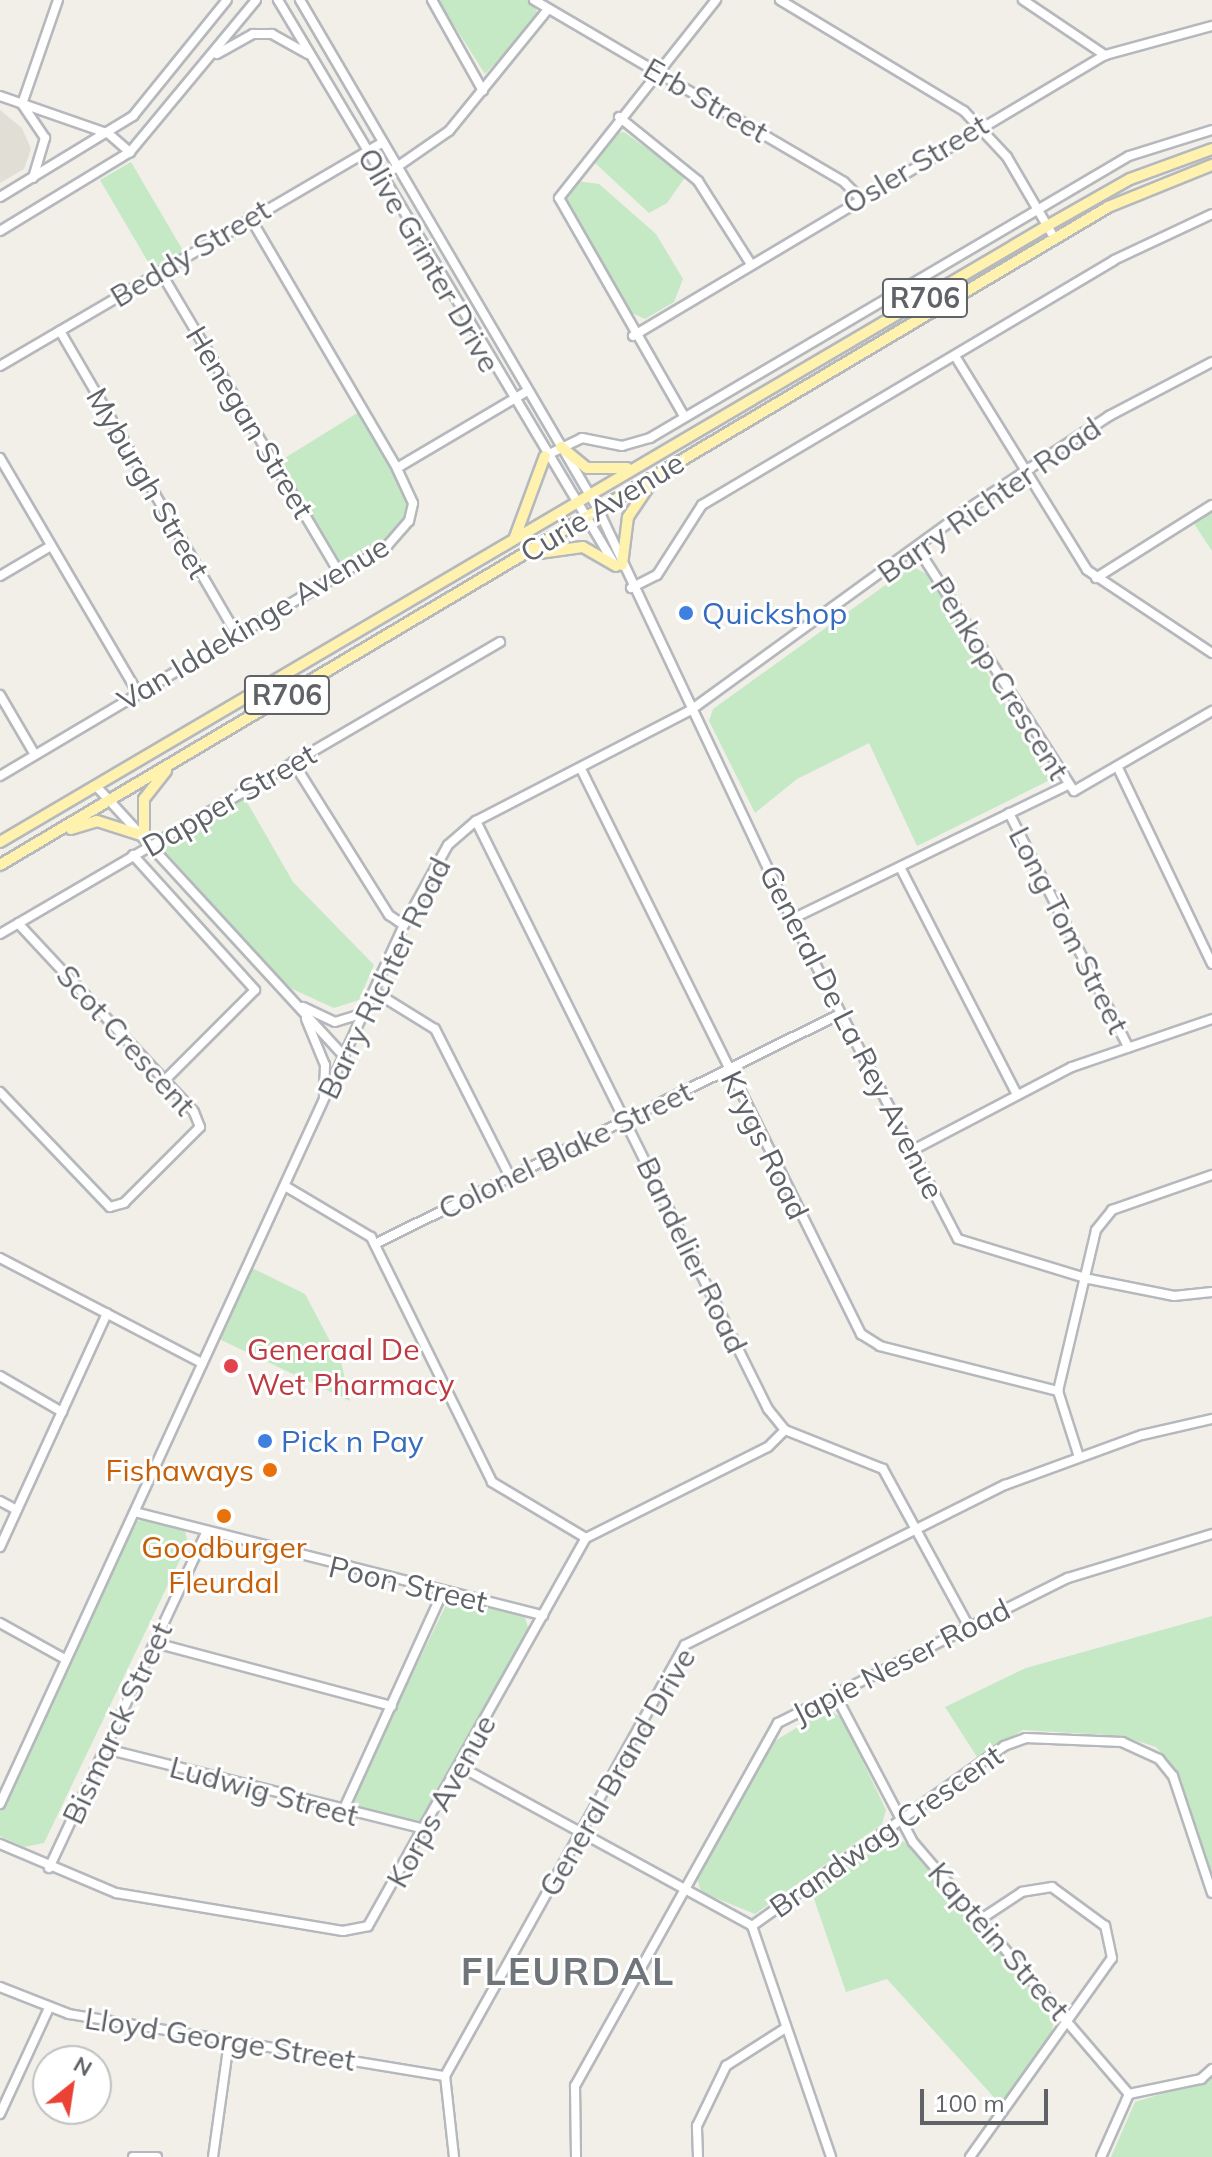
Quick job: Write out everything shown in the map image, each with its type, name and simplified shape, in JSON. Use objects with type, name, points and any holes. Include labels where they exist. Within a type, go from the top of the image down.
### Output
[{"type":"main road","name":"Curie Avenue","points":[[0,842],[1047,226],[1140,175],[1212,149]]},
{"type":"main road","name":"Curie Avenue","points":[[0,865],[1132,194],[1212,165]]},
{"type":"main road","points":[[561,447],[602,471],[646,461]]},
{"type":"main road","points":[[512,542],[534,501],[545,456]]},
{"type":"main road","points":[[513,560],[571,546],[619,566],[628,517],[656,475]]},
{"type":"main road","points":[[31,846],[97,821],[145,840],[149,790],[193,750]]},
{"type":"street","points":[[22,104],[58,0]]},
{"type":"street","points":[[0,197],[109,134],[208,26],[225,0]]},
{"type":"street","points":[[0,231],[130,152],[256,0]]},
{"type":"street","name":"Olive Grinter Drive","points":[[278,0],[582,519]]},
{"type":"street","name":"Olive Grinter Drive","points":[[302,0],[381,143],[598,509]]},
{"type":"street","points":[[432,0],[483,91]]},
{"type":"street","name":"Erb Street","points":[[534,0],[657,71],[859,197]]},
{"type":"street","points":[[684,416],[633,336],[559,204],[562,189],[716,0]]},
{"type":"street","points":[[780,0],[979,125],[1055,239]]},
{"type":"street","points":[[1023,0],[1105,55]]},
{"type":"street","points":[[381,178],[437,143],[548,9]]},
{"type":"street","name":"Osler Street","points":[[633,336],[749,261],[979,125],[1105,55],[1212,26]]},
{"type":"street","points":[[202,67],[236,38],[253,34],[272,34],[312,57]]},
{"type":"street","points":[[0,96],[109,134],[130,152]]},
{"type":"street","points":[[22,104],[45,138],[33,179]]},
{"type":"street","points":[[619,117],[698,181],[749,261]]},
{"type":"street","name":"Curie Avenue","points":[[545,456],[561,447],[594,438],[631,446],[1039,212],[1129,156],[1212,130]]},
{"type":"street","name":"Beddy Street","points":[[0,366],[381,143]]},
{"type":"street","name":"Curie Avenue","points":[[631,588],[657,575],[702,505],[1154,238],[1212,214]]},
{"type":"street","name":"Van Iddekinge Avenue","points":[[0,776],[387,546],[409,521],[413,503],[397,468],[250,217]]},
{"type":"street","name":"Henegan Street","points":[[160,271],[339,573]]},
{"type":"street","name":"Myburgh Street","points":[[60,331],[237,635]]},
{"type":"street","points":[[955,356],[1029,471],[1067,543],[1096,578],[1212,653]]},
{"type":"street","name":"Barry Richter Road","points":[[0,1804],[404,925],[442,854],[476,821],[691,710],[1109,416],[1212,362]]},
{"type":"street","points":[[397,468],[527,391]]},
{"type":"street","points":[[0,458],[138,693]]},
{"type":"street","points":[[1096,578],[1212,505]]},
{"type":"street","name":"General De La Rey Avenue","points":[[598,509],[619,566],[792,919],[963,1244],[1089,1279],[1182,1297],[1212,1292]]},
{"type":"street","name":"General De La Rey Avenue","points":[[582,519],[619,566]]},
{"type":"street","points":[[0,576],[51,546]]},
{"type":"street","name":"Penkop Crescent","points":[[918,549],[1066,786],[1082,790],[1212,711]]},
{"type":"street","name":"Dapper Street","points":[[0,934],[133,855],[145,840],[293,762],[500,642]]},
{"type":"street","points":[[0,695],[35,755]]},
{"type":"street","points":[[293,762],[389,915],[404,925]]},
{"type":"street","name":"Krygs Road","points":[[581,769],[861,1334],[880,1346],[1058,1391]]},
{"type":"street","points":[[1119,770],[1212,964]]},
{"type":"street","points":[[96,786],[345,1057]]},
{"type":"street","points":[[792,919],[1066,786]]},
{"type":"street","name":"Long Tom Street","points":[[1009,813],[1128,1047]]},
{"type":"street","name":"Bandelier Road","points":[[476,821],[627,1119],[755,1385],[785,1430]]},
{"type":"street","points":[[133,855],[253,986],[248,1003],[165,1080]]},
{"type":"street","points":[[900,867],[1016,1093]]},
{"type":"street","name":"Scot Crescent","points":[[0,1092],[110,1207],[198,1134],[194,1112],[18,923]]},
{"type":"street","points":[[375,992],[441,1037],[510,1177]]},
{"type":"street","points":[[287,994],[335,1022],[365,1012]]},
{"type":"street","points":[[300,1008],[322,1051],[324,1102]]},
{"type":"street","name":"Colonel Blake Street","points":[[375,1244],[840,1014]]},
{"type":"street","points":[[913,1150],[1016,1093],[1128,1047],[1212,1019]]},
{"type":"street","points":[[1079,1457],[1058,1391],[1089,1279],[1090,1247],[1105,1215],[1212,1175]]},
{"type":"street","points":[[285,1186],[375,1244],[492,1482],[586,1538],[768,1447],[785,1430],[879,1465],[918,1525],[969,1627]]},
{"type":"street","points":[[0,1258],[202,1363]]},
{"type":"street","points":[[0,1547],[107,1313]]},
{"type":"street","points":[[0,1376],[62,1412]]},
{"type":"street","name":"General Brand Drive","points":[[445,2076],[685,1645],[918,1525],[1079,1457],[1212,1419]]},
{"type":"street","points":[[0,1501],[17,1510]]},
{"type":"street","name":"Poon Street","points":[[135,1512],[205,1535],[543,1615]]},
{"type":"street","name":"Japie Neser Road","points":[[576,2157],[575,2086],[772,1729],[969,1627],[1095,1568],[1212,1534]]},
{"type":"street","name":"Bismarck Street","points":[[49,1868],[205,1535]]},
{"type":"street","name":"Korps Avenue","points":[[0,1844],[49,1868],[116,1893],[343,1931],[374,1921],[586,1538]]},
{"type":"street","points":[[342,1813],[443,1591]]},
{"type":"street","points":[[0,1623],[65,1659]]},
{"type":"street","points":[[155,1643],[392,1706]]},
{"type":"street","name":"Kaptein Street","points":[[836,1696],[900,1821],[1129,2094]]},
{"type":"street","name":"Brandwag Crescent","points":[[752,1926],[1017,1740],[1122,1742],[1159,1759],[1173,1776],[1212,1893]]},
{"type":"street","name":"Ludwig Street","points":[[106,1749],[342,1813],[424,1829]]},
{"type":"street","points":[[459,1766],[752,1926],[784,2029],[831,2157]]},
{"type":"street","points":[[970,2157],[1106,1975],[1112,1942],[1105,1926],[1052,1887],[1022,1892],[981,1919]]},
{"type":"street","name":"Lloyd George Street","points":[[0,1987],[48,2010],[445,2076]]},
{"type":"street","points":[[0,2114],[48,2010]]},
{"type":"street","points":[[698,2157],[697,2126],[726,2066],[784,2029]]},
{"type":"street","points":[[213,2157],[229,2041]]},
{"type":"street","points":[[1101,2157],[1129,2094],[1201,2079],[1212,2069]]},
{"type":"street","points":[[445,2076],[454,2157]]},
{"type":"street","points":[[133,2157],[157,2157]]},
{"type":"shaded area","points":[[0,110],[22,128],[31,149],[24,169],[0,183]]},
{"type":"green space","points":[[438,0],[531,0],[539,16],[485,74]]},
{"type":"green space","points":[[624,132],[686,176],[667,203],[649,213],[595,163],[614,134]]},
{"type":"green space","points":[[131,162],[185,254],[154,272],[100,180]]},
{"type":"green space","points":[[577,181],[599,184],[656,234],[683,279],[674,302],[645,319],[625,310],[564,204]]},
{"type":"green space","points":[[359,412],[406,491],[408,516],[393,537],[341,563],[280,461]]},
{"type":"green space","points":[[1212,510],[1212,551],[1193,522]]},
{"type":"green space","points":[[912,566],[930,576],[1050,780],[917,846],[869,743],[797,779],[755,813],[709,721],[713,709]]},
{"type":"green space","points":[[244,797],[293,882],[374,965],[359,1000],[334,1008],[288,987],[165,851],[166,841]]},
{"type":"green space","points":[[250,1267],[305,1294],[341,1362],[350,1401],[217,1338]]},
{"type":"green space","points":[[143,1519],[185,1531],[188,1543],[44,1843],[24,1847],[0,1836],[0,1795],[131,1524]]},
{"type":"green space","points":[[450,1597],[524,1614],[529,1631],[425,1819],[414,1823],[354,1806],[352,1797]]},
{"type":"green space","points":[[1212,1616],[1212,1878],[1177,1771],[1156,1747],[1122,1736],[1023,1730],[977,1757],[945,1707],[1026,1668]]},
{"type":"green space","points":[[828,1709],[842,1718],[886,1810],[882,1824],[755,1914],[701,1892],[697,1877],[773,1742]]},
{"type":"green space","points":[[888,1838],[905,1842],[1054,2016],[1051,2039],[1001,2105],[887,1979],[846,1992],[812,1893]]},
{"type":"green space","points":[[1212,2078],[1212,2157],[1111,2157],[1135,2102]]},
{"type":"place","name":"Quickshop","points":[[686,613]]},
{"type":"place","name":"Generaal De Wet Pharmacy","points":[[231,1366]]},
{"type":"place","name":"Pick n Pay","points":[[265,1441]]},
{"type":"place","name":"Fishaways","points":[[270,1470]]},
{"type":"place","name":"Goodburger Fleurdal","points":[[224,1516]]},
{"type":"district","name":"FLEURDAL","points":[[568,1972]]}]
